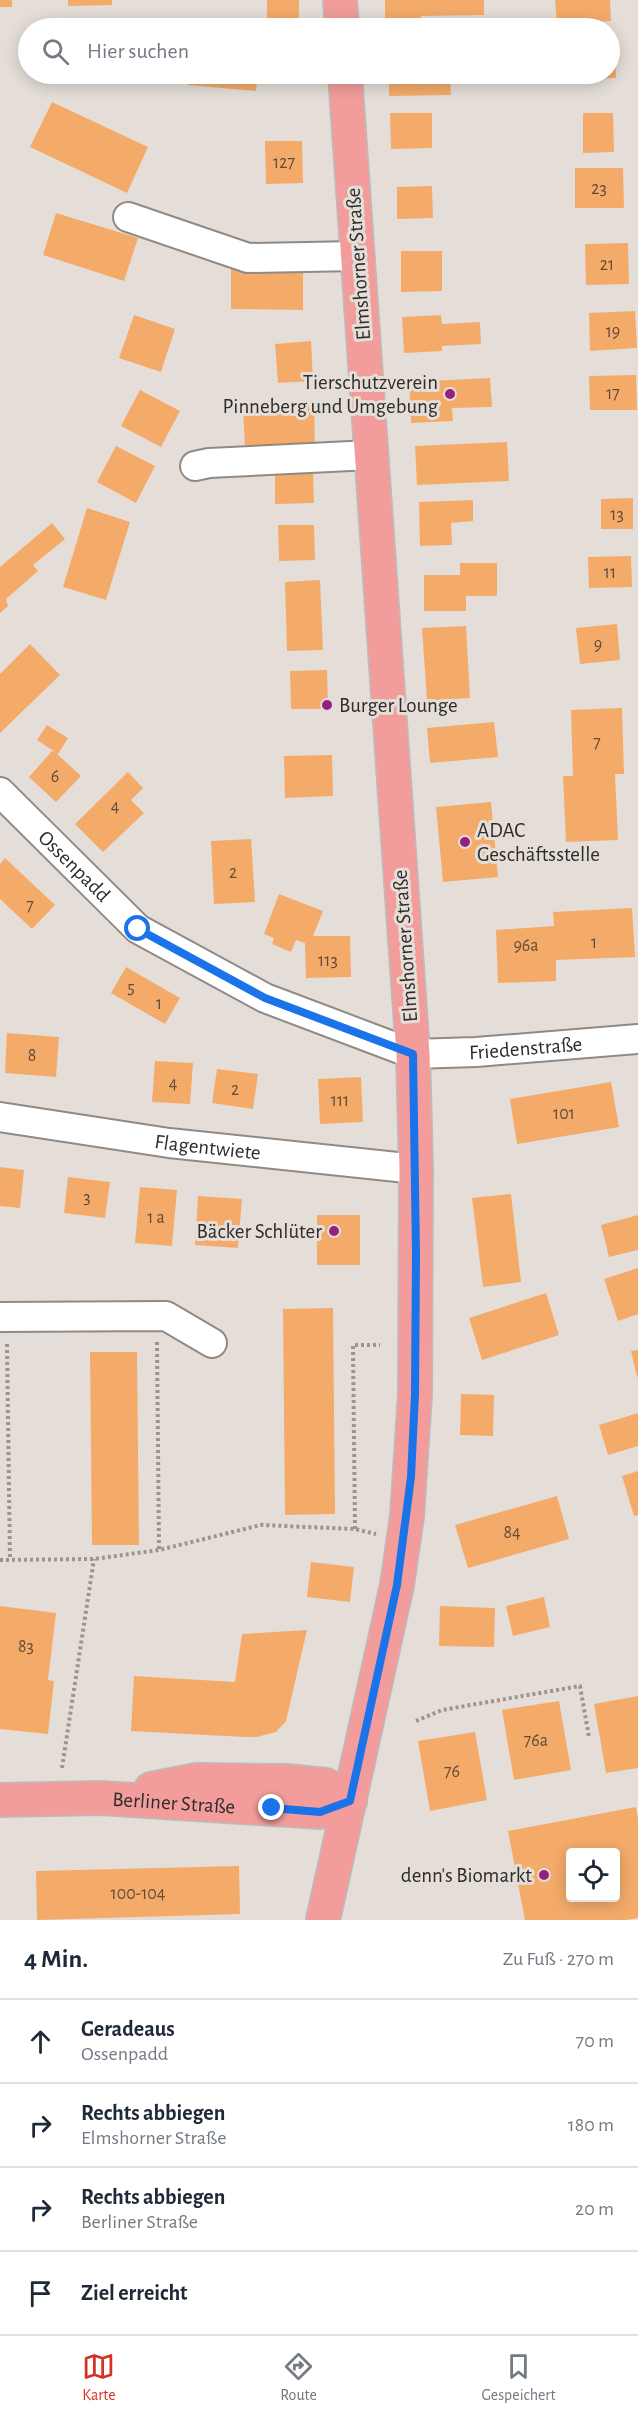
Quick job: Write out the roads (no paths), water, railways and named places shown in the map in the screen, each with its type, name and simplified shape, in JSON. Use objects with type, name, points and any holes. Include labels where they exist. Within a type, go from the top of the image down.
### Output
[{"type":"main road","points":[[340,0],[341,18]]},
{"type":"main road","name":"Elmshorner Straße","points":[[323,1920],[397,1585],[407,1516],[415,1394],[416,1169],[413,1054],[346,84]]},
{"type":"main road","name":"Berliner Straße","points":[[0,1800],[101,1798],[320,1812],[350,1801]]},
{"type":"street","points":[[128,217],[248,258],[357,256]]},
{"type":"street","points":[[195,466],[209,463],[371,455]]},
{"type":"street","name":"Ossenpadd","points":[[0,792],[138,929],[265,998],[413,1054]]},
{"type":"street","name":"Friedenstraße","points":[[413,1054],[476,1052],[638,1039]]},
{"type":"street","name":"Flagentwiete","points":[[0,1117],[169,1143],[416,1169]]},
{"type":"street","points":[[4,1317],[166,1316],[212,1343]]},
{"type":"place","name":"Tierschutzverein Pinneberg und Umgebung","points":[[450,394]]},
{"type":"place","name":"Burger Lounge","points":[[327,705]]},
{"type":"place","name":"ADAC Geschäftsstelle","points":[[465,842]]},
{"type":"place","name":"Bäcker Schlüter","points":[[334,1231]]},
{"type":"place","name":"denn's Biomarkt","points":[[544,1875]]}]
